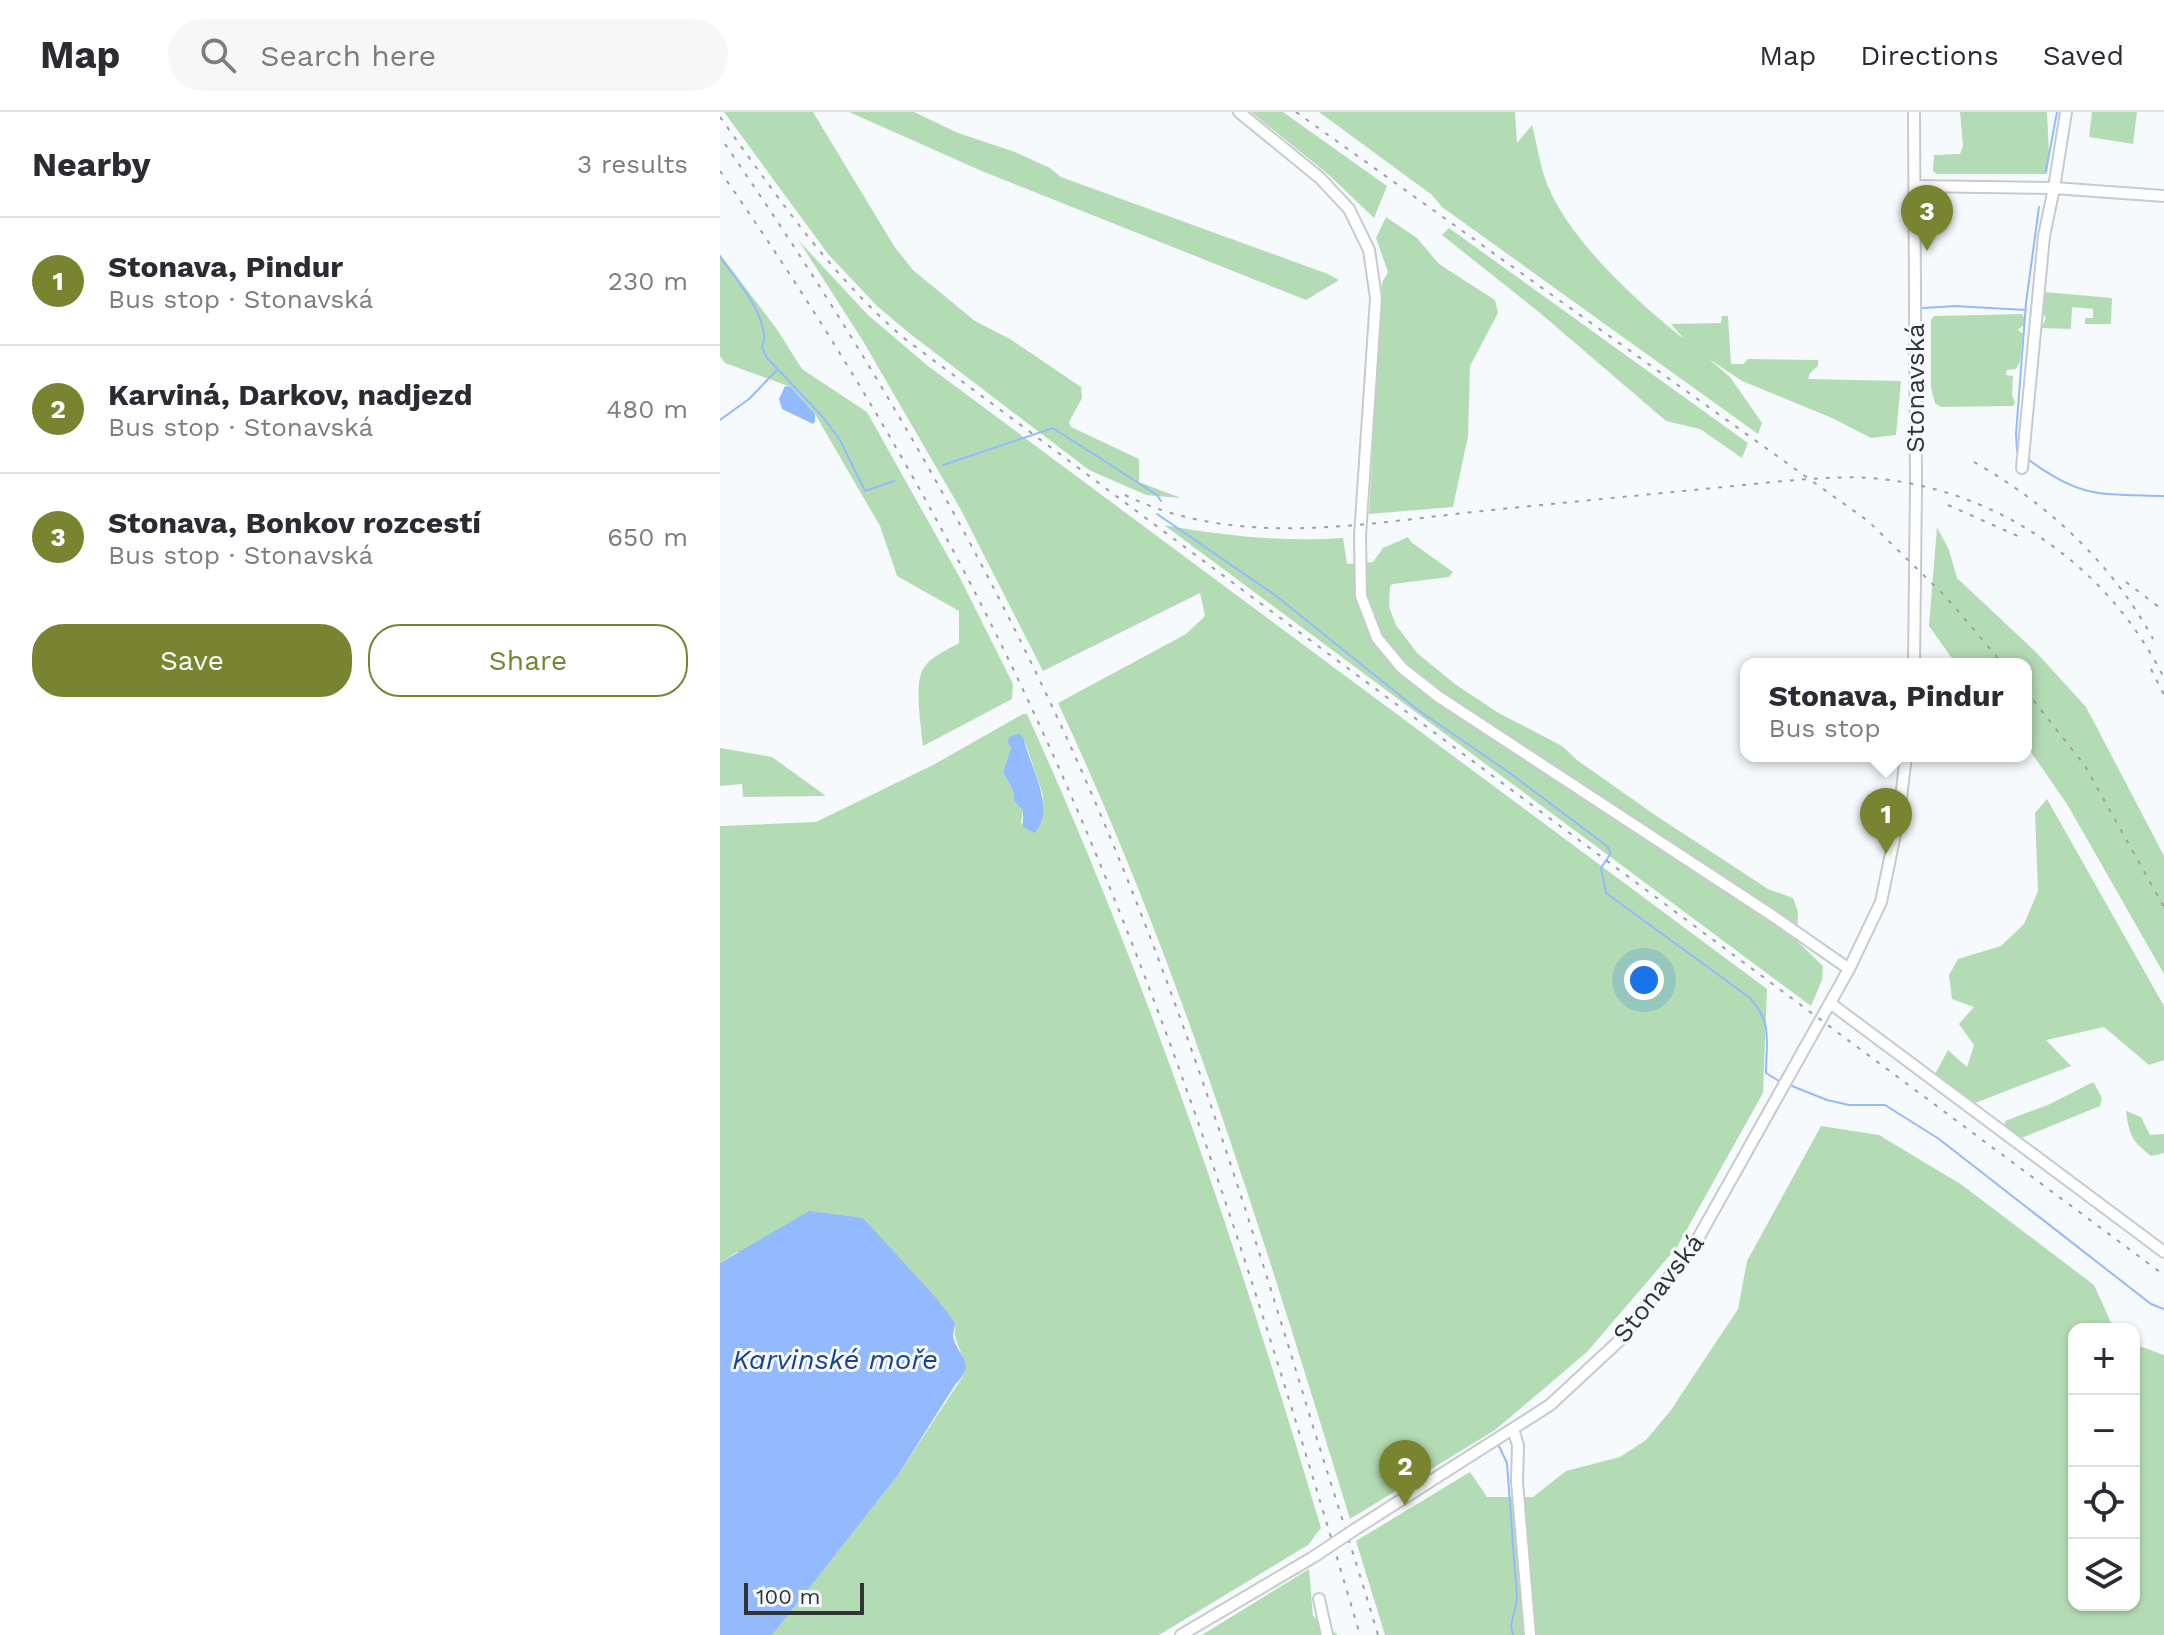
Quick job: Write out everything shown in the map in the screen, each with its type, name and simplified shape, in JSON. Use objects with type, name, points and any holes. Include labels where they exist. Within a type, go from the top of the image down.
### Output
[{"type":"street","points":[[1239,112],[1320,178],[1349,209],[1369,250],[1376,298],[1360,536],[1361,596],[1377,638],[1402,668],[1439,697],[1849,969]]},
{"type":"street","name":"Stonavská","points":[[1914,112],[1914,658]]},
{"type":"street","points":[[2022,468],[2044,236],[2066,112]]},
{"type":"street","points":[[1915,186],[2054,188],[2164,196]]},
{"type":"street","name":"Stonavská","points":[[1181,1635],[1315,1556],[1550,1405],[1620,1340],[1696,1242],[1849,969],[1881,902],[1886,884],[1905,762]]},
{"type":"street","points":[[1830,1003],[2164,1252]]},
{"type":"street","points":[[1513,1429],[1518,1445],[1518,1496],[1530,1635]]},
{"type":"street","points":[[1319,1599],[1327,1635]]},
{"type":"green space","points":[[724,112],[813,112],[894,246],[913,270],[975,321],[1010,339],[1081,387],[1082,398],[1069,422],[1071,427],[1139,459],[1139,482],[1181,498],[1146,495],[1089,470],[877,306],[828,254]]},
{"type":"green space","points":[[849,112],[914,112],[958,133],[1015,152],[1050,168],[1061,177],[1339,280],[1306,300],[984,172]]},
{"type":"green space","points":[[1251,112],[1283,112],[1387,186],[1374,218],[1329,175]]},
{"type":"green space","points":[[1319,112],[1515,112],[1517,143],[1532,125],[1547,184],[1572,227],[1606,269],[1666,324],[1684,339],[1671,324],[1721,323],[1722,316],[1728,316],[1731,364],[1743,364],[1748,359],[1818,360],[1818,366],[1808,379],[1901,381],[1896,435],[1871,438],[1832,418],[1742,381],[1709,359],[1730,377],[1762,423],[1758,434],[1442,207],[1432,195]]},
{"type":"green space","points":[[1960,112],[2047,112],[2047,174],[1937,174],[1933,171],[1934,155],[1960,154],[1963,146]]},
{"type":"green space","points":[[2092,112],[2137,112],[2133,144],[2089,137]]},
{"type":"green space","points":[[1386,217],[1417,238],[1439,264],[1495,300],[1498,313],[1470,366],[1468,436],[1453,507],[1369,514],[1382,283],[1388,272],[1376,238]]},
{"type":"green space","points":[[1449,228],[1748,443],[1742,458],[1700,429],[1666,421],[1540,313],[1442,235]]},
{"type":"green space","points":[[799,241],[868,315],[928,366],[1767,989],[1763,1093],[1677,1247],[1587,1352],[1495,1430],[1350,1519],[1253,1209],[1182,1004],[1144,902],[1058,703],[1186,634],[1205,616],[1200,593],[1043,671],[961,510],[863,341]]},
{"type":"green space","points":[[720,254],[776,328],[802,369],[867,412],[960,578],[1013,684],[1012,699],[923,746],[920,676],[930,661],[959,643],[959,611],[897,576],[880,526],[815,414],[791,387],[725,363],[720,356]]},
{"type":"green space","points":[[2045,292],[2112,298],[2111,324],[2085,324],[2085,318],[2093,318],[2093,309],[2072,307],[2071,329],[2041,328],[2046,318],[2043,313]]},
{"type":"green space","points":[[2022,314],[2024,325],[2018,330],[2023,334],[2020,362],[2016,369],[2007,370],[2006,375],[2013,376],[2013,406],[1941,407],[1935,403],[1931,388],[1931,320],[1934,316]]},
{"type":"green space","points":[[1164,525],[1253,537],[1343,538],[1347,564],[1373,562],[1383,548],[1408,537],[1453,572],[1449,577],[1390,586],[1389,607],[1396,625],[1417,653],[1455,684],[1497,712],[1562,746],[1655,815],[1768,889],[1793,898],[1798,912],[1797,941],[1823,966],[1822,980],[1811,1006]]},
{"type":"green space","points":[[1937,527],[1949,550],[1957,578],[2036,652],[2086,707],[2164,856],[2164,974],[2067,804],[2032,754],[2032,658],[1952,658],[1929,626]]},
{"type":"green space","points":[[1027,714],[1112,914],[1188,1116],[1257,1321],[1321,1528],[1308,1545],[1159,1635],[771,1635],[898,1475],[963,1376],[964,1367],[955,1323],[737,1252],[720,1263],[720,826],[816,822],[933,765]],"holes":[[[1024,739],[1043,795],[1042,822],[1021,823],[1023,811],[1014,801],[1013,791],[1003,772],[1011,748]]]},
{"type":"green space","points":[[720,748],[772,757],[826,796],[743,797],[742,784],[720,786]]},
{"type":"green space","points":[[2047,799],[2164,1006],[2164,1060],[2149,1065],[2104,1027],[2046,1040],[2071,1066],[1975,1103],[1935,1074],[1948,1050],[1967,1067],[1974,1045],[1959,1024],[1974,1007],[1952,999],[1949,975],[1958,959],[2001,946],[2024,924],[2038,891],[2035,813]]},
{"type":"green space","points":[[2094,1083],[2102,1098],[2100,1106],[2024,1137],[2019,1137],[2005,1125],[2005,1121],[2050,1104]]},
{"type":"green space","points":[[2126,1111],[2141,1117],[2150,1135],[2164,1134],[2164,1153],[2151,1156],[2140,1146],[2130,1132]]},
{"type":"green space","points":[[1821,1126],[1879,1135],[1962,1185],[2094,1285],[2111,1323],[2068,1323],[2068,1611],[2140,1611],[2140,1346],[2164,1355],[2164,1635],[1385,1635],[1356,1541],[1470,1472],[1487,1497],[1533,1497],[1566,1471],[1620,1457],[1646,1440],[1671,1410],[1738,1309],[1747,1261]]},
{"type":"green space","points":[[1309,1569],[1313,1616],[1338,1635],[1202,1635]]},
{"type":"water","points":[[785,386],[791,387],[815,414],[813,424],[782,409],[779,399]]},
{"type":"water","points":[[1019,733],[1024,739],[1043,800],[1041,824],[1034,833],[1023,827],[1023,811],[1014,801],[1013,791],[1003,772],[1011,748],[1009,737]]},
{"type":"water","name":"Karvinské moře","points":[[809,1211],[863,1218],[955,1323],[953,1337],[966,1365],[965,1371],[898,1475],[772,1635],[720,1635],[720,1263]]},
{"type":"waterway","points":[[2046,171],[2057,112]]},
{"type":"waterway","points":[[2017,451],[2026,303],[2039,207]]},
{"type":"waterway","points":[[720,257],[758,313],[764,337],[762,347],[767,358],[822,416],[840,440],[865,491],[894,481]]},
{"type":"waterway","points":[[1923,308],[1955,306],[2026,310]]},
{"type":"waterway","points":[[720,420],[749,399],[776,371]]},
{"type":"waterway","points":[[943,465],[1053,428],[1157,495],[1161,501]]},
{"type":"waterway","points":[[2029,460],[2078,488],[2108,494],[2164,496]]},
{"type":"waterway","points":[[1157,514],[1275,595],[1418,710],[1507,771],[1607,846],[1611,853],[1601,868],[1606,893],[1750,998],[1765,1024],[1766,1073],[1779,1081]]},
{"type":"waterway","points":[[1792,1086],[1849,1105],[1885,1105],[1939,1139],[2151,1304],[2164,1309]]},
{"type":"waterway","points":[[1498,1444],[1507,1463],[1517,1599],[1511,1626],[1513,1635]]},
{"type":"railway","points":[[1296,112],[1868,521],[1946,597],[1998,658]]},
{"type":"railway","points":[[720,117],[829,261],[905,339],[2164,1275]]},
{"type":"railway","points":[[725,144],[824,293],[916,446],[1001,603],[1079,765],[1146,926],[1206,1090],[1378,1635]]},
{"type":"railway","points":[[720,171],[811,307],[936,518],[1010,663],[1093,846],[1179,1068],[1218,1181],[1256,1294],[1360,1635]]},
{"type":"railway","points":[[1974,462],[2027,497],[2076,538],[2118,585],[2153,639]]},
{"type":"railway","points":[[1125,495],[1169,512],[1213,523],[1259,528],[1306,528],[1805,479],[1858,477],[1916,485],[1960,497],[2003,515],[2043,539],[2079,567],[2112,600],[2140,637],[2164,678]]},
{"type":"railway","points":[[1948,505],[2020,537]]},
{"type":"railway","points":[[2126,582],[2164,611]]},
{"type":"railway","points":[[2151,669],[2164,695]]},
{"type":"railway","points":[[2032,699],[2085,766],[2164,907]]},
{"type":"place","name":"Stonava, Bonkov rozcestí","points":[[1927,251]]},
{"type":"place","name":"Stonava, Pindur","points":[[1886,854]]},
{"type":"place","name":"Karviná, Darkov, nadjezd","points":[[1405,1506]]}]
